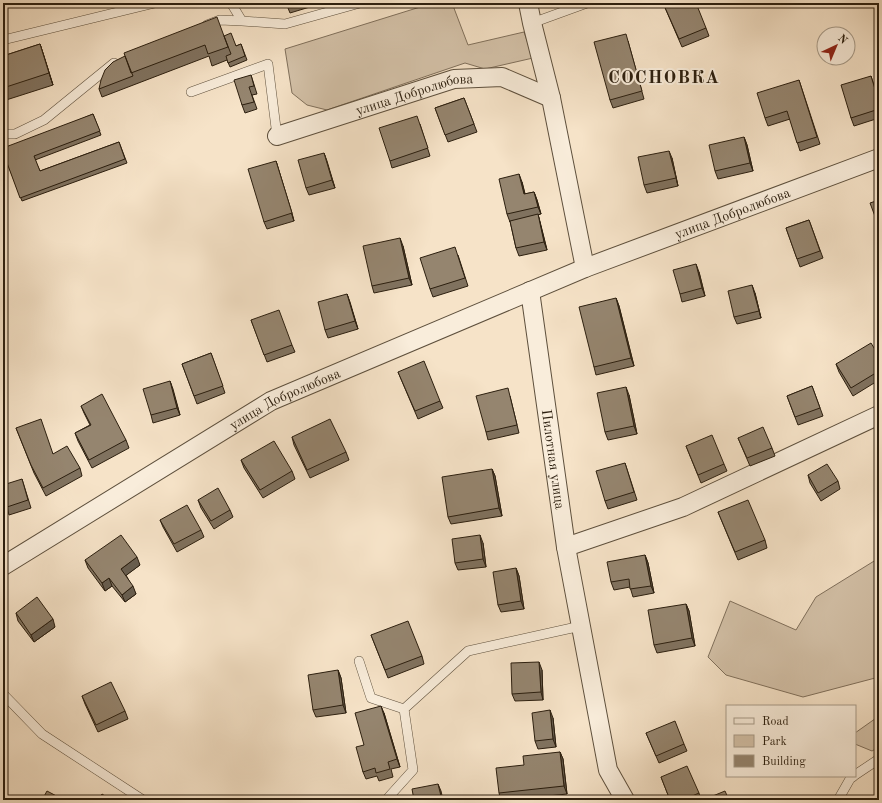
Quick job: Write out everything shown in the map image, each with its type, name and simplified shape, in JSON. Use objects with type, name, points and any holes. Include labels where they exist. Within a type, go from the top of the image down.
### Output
[{"type":"street","points":[[528,3],[551,98],[585,268]]},
{"type":"street","name":"улица Добролюбова","points":[[277,136],[454,78],[502,77],[551,98]]},
{"type":"street","name":"улица Добролюбова","points":[[3,566],[271,401],[585,268],[879,158]]},
{"type":"street","name":"Пилотная улица","points":[[530,291],[566,547],[608,770],[625,800]]},
{"type":"street","points":[[566,547],[683,507],[879,415]]},
{"type":"lane","points":[[3,40],[155,3]]},
{"type":"lane","points":[[231,3],[242,21]]},
{"type":"lane","points":[[198,29],[220,20],[285,24],[360,3]]},
{"type":"lane","points":[[532,23],[587,3]]},
{"type":"lane","points":[[3,134],[15,134],[44,120],[112,64],[119,61]]},
{"type":"lane","points":[[191,92],[268,64],[277,136]]},
{"type":"lane","points":[[404,709],[468,651],[581,626]]},
{"type":"lane","points":[[359,661],[371,698],[404,709]]},
{"type":"lane","points":[[3,694],[42,734],[143,800]]},
{"type":"lane","points":[[386,800],[413,770],[404,709]]},
{"type":"lane","points":[[856,775],[879,759]]},
{"type":"lane","points":[[838,800],[850,778],[852,777]]},
{"type":"green space","points":[[433,3],[452,3],[468,45],[524,32],[533,58],[485,69],[465,63],[327,110],[307,105],[292,93],[285,49]]},
{"type":"green space","points":[[879,558],[879,677],[803,697],[726,675],[708,657],[730,601],[796,630],[816,597]]},
{"type":"green space","points":[[879,716],[879,747],[872,751],[856,744],[856,732]]},
{"type":"building","points":[[663,3],[696,3],[706,28],[679,39]]},
{"type":"building","points":[[217,17],[228,47],[208,54],[205,45],[131,73],[124,53]]},
{"type":"building","points":[[231,33],[236,46],[241,44],[245,56],[228,63],[226,56],[231,54],[224,36]]},
{"type":"building","points":[[626,34],[642,91],[610,100],[594,42]]},
{"type":"building","points":[[40,44],[49,73],[3,88],[3,56]]},
{"type":"building","points":[[125,56],[133,76],[99,89],[105,70],[113,62]]},
{"type":"building","points":[[251,75],[254,86],[249,87],[254,102],[242,105],[234,80]]},
{"type":"building","points":[[871,76],[879,102],[879,109],[851,118],[841,85]]},
{"type":"building","points":[[799,80],[817,137],[797,143],[787,111],[765,118],[757,93]]},
{"type":"building","points":[[464,98],[474,124],[445,135],[435,108]]},
{"type":"building","points":[[93,114],[100,131],[34,156],[40,171],[119,142],[125,159],[20,198],[3,152],[3,148]]},
{"type":"building","points":[[417,116],[428,148],[390,161],[379,128]]},
{"type":"building","points":[[744,137],[750,163],[715,171],[709,145]]},
{"type":"building","points":[[669,151],[676,178],[644,185],[638,157]]},
{"type":"building","points":[[324,153],[332,180],[306,188],[298,160]]},
{"type":"building","points":[[276,161],[292,213],[264,222],[248,169]]},
{"type":"building","points":[[519,174],[524,194],[534,192],[538,207],[507,214],[499,179]]},
{"type":"building","points":[[879,200],[879,227],[870,203]]},
{"type":"building","points":[[538,214],[544,242],[516,248],[510,221]]},
{"type":"building","points":[[809,220],[820,251],[797,259],[786,228]]},
{"type":"building","points":[[400,238],[409,278],[372,286],[363,246]]},
{"type":"building","points":[[455,247],[465,278],[430,289],[420,258]]},
{"type":"building","points":[[696,264],[702,288],[680,294],[673,270]]},
{"type":"building","points":[[752,285],[759,311],[734,317],[728,291]]},
{"type":"building","points":[[347,294],[355,321],[325,330],[318,302]]},
{"type":"building","points":[[616,298],[631,358],[594,367],[579,307]]},
{"type":"building","points":[[279,310],[292,345],[264,355],[251,320]]},
{"type":"building","points":[[871,343],[879,356],[879,371],[851,388],[836,364]]},
{"type":"building","points":[[211,353],[223,386],[194,396],[182,364]]},
{"type":"building","points":[[424,361],[440,401],[415,411],[398,372]]},
{"type":"building","points":[[170,381],[177,408],[151,415],[143,389]]},
{"type":"building","points":[[812,386],[820,408],[795,417],[787,396]]},
{"type":"building","points":[[626,387],[634,426],[605,432],[597,393]]},
{"type":"building","points":[[508,388],[517,425],[486,432],[476,396]]},
{"type":"building","points":[[102,394],[126,440],[89,460],[75,433],[91,425],[81,406]]},
{"type":"building","points":[[41,419],[53,454],[67,446],[80,468],[43,488],[31,465],[16,428]]},
{"type":"building","points":[[330,419],[346,452],[307,470],[292,437]]},
{"type":"building","points":[[763,427],[772,448],[747,458],[738,438]]},
{"type":"building","points":[[712,435],[724,464],[698,475],[686,446]]},
{"type":"building","points":[[274,441],[292,471],[260,490],[241,460]]},
{"type":"building","points":[[625,463],[634,492],[605,501],[596,471]]},
{"type":"building","points":[[827,464],[838,481],[818,493],[808,475]]},
{"type":"building","points":[[492,469],[499,508],[448,517],[442,477]]},
{"type":"building","points":[[22,479],[28,500],[7,507],[3,495],[3,485]]},
{"type":"building","points":[[218,488],[230,510],[211,521],[198,500]]},
{"type":"building","points":[[748,500],[765,540],[735,552],[718,512]]},
{"type":"building","points":[[187,505],[201,530],[174,544],[160,520]]},
{"type":"building","points":[[121,535],[137,557],[121,569],[133,586],[122,595],[109,578],[102,583],[85,560]]},
{"type":"building","points":[[480,535],[483,559],[455,563],[452,539]]},
{"type":"building","points":[[645,555],[651,586],[630,589],[629,579],[611,582],[607,562]]},
{"type":"building","points":[[516,568],[521,601],[498,605],[493,572]]},
{"type":"building","points":[[37,597],[53,619],[31,635],[16,613]]},
{"type":"building","points":[[686,604],[692,638],[654,645],[648,610]]},
{"type":"building","points":[[408,621],[422,656],[385,670],[371,635]]},
{"type":"building","points":[[539,662],[541,692],[512,694],[511,663]]},
{"type":"building","points":[[338,670],[343,705],[313,710],[308,675]]},
{"type":"building","points":[[111,682],[125,711],[96,725],[82,696]]},
{"type":"building","points":[[381,706],[397,759],[388,762],[390,769],[376,773],[375,768],[363,772],[356,747],[364,745],[355,713]]},
{"type":"building","points":[[550,710],[553,739],[535,741],[532,713]]},
{"type":"building","points":[[675,721],[684,744],[656,756],[646,733]]},
{"type":"building","points":[[560,752],[564,786],[499,793],[496,768],[524,765],[523,756]]},
{"type":"building","points":[[687,766],[699,793],[683,800],[670,800],[661,777]]},
{"type":"building","points":[[438,784],[442,800],[414,800],[412,789]]},
{"type":"building","points":[[47,791],[64,800],[42,800]]},
{"type":"building","points":[[725,791],[729,800],[703,800]]},
{"type":"building","points":[[102,794],[111,800],[98,800]]},
{"type":"building","points":[[246,797],[275,798],[275,800],[246,800]]},
{"type":"district","name":"СОСНОВКА","points":[[664,77]]}]
